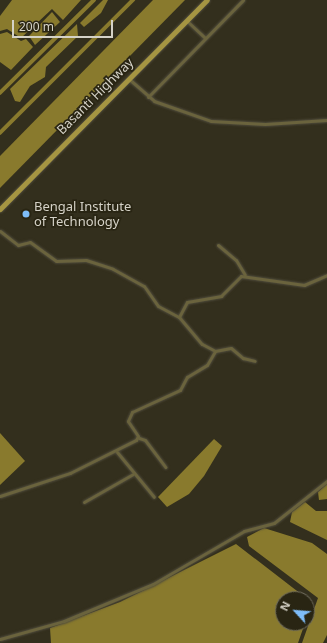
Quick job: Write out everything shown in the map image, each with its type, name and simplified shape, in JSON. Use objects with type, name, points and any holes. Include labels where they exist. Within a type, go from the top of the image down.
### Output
[{"type":"main road","name":"Basanti Highway","points":[[0,209],[128,78],[207,0]]},
{"type":"street","points":[[148,96],[243,0]]},
{"type":"street","points":[[186,21],[205,38]]},
{"type":"street","points":[[128,78],[148,96],[186,115],[211,121],[265,124],[327,120]]},
{"type":"street","points":[[0,231],[18,245],[30,242],[56,261],[82,260],[105,265],[144,286],[158,306],[178,317],[202,344],[215,351],[231,348],[242,358],[255,361]]},
{"type":"street","points":[[218,245],[236,260],[245,275],[304,285],[327,274]]},
{"type":"street","points":[[178,317],[187,302],[221,296],[245,275]]},
{"type":"street","points":[[165,467],[145,440],[139,438],[128,421],[132,412],[180,390],[187,377],[207,365],[215,351]]},
{"type":"street","points":[[0,496],[65,475],[116,452],[139,438]]},
{"type":"street","points":[[116,452],[133,474],[154,497]]},
{"type":"street","points":[[84,502],[133,474]]},
{"type":"street","points":[[0,639],[64,620],[153,584],[244,531],[274,523],[327,481]]},
{"type":"shaded area","points":[[12,0],[81,0],[63,20],[52,9],[21,38],[7,29],[0,31],[0,16]]},
{"type":"shaded area","points":[[103,0],[108,0],[101,13],[84,27],[80,23]]},
{"type":"shaded area","points":[[153,0],[185,0],[0,188],[0,156]]},
{"type":"shaded area","points":[[52,12],[60,22],[35,45],[29,36]]},
{"type":"shaded area","points":[[77,24],[78,36],[46,67],[45,77],[30,86],[20,102],[15,101],[10,89]]},
{"type":"shaded area","points":[[7,32],[21,41],[26,39],[33,47],[11,70],[0,62],[0,34]]},
{"type":"shaded area","points":[[0,433],[25,461],[0,485]]},
{"type":"shaded area","points":[[214,439],[222,446],[204,476],[189,494],[167,507],[158,497]]},
{"type":"shaded area","points":[[327,484],[327,499],[319,500],[318,492]]},
{"type":"shaded area","points":[[305,502],[316,511],[327,511],[327,540],[290,522],[292,512]]},
{"type":"shaded area","points":[[264,528],[312,543],[327,554],[327,635],[323,643],[302,643],[306,631],[315,631],[315,606],[318,598],[315,596],[315,591],[309,591],[249,546],[247,537]]},
{"type":"shaded area","points":[[236,544],[297,591],[275,591],[275,631],[302,631],[298,643],[51,643],[50,628],[120,602]]},
{"type":"waterway","points":[[0,93],[94,0]]},
{"type":"waterway","points":[[0,133],[133,0]]},
{"type":"place","name":"Bengal Institute of Technology","points":[[26,214]]}]
